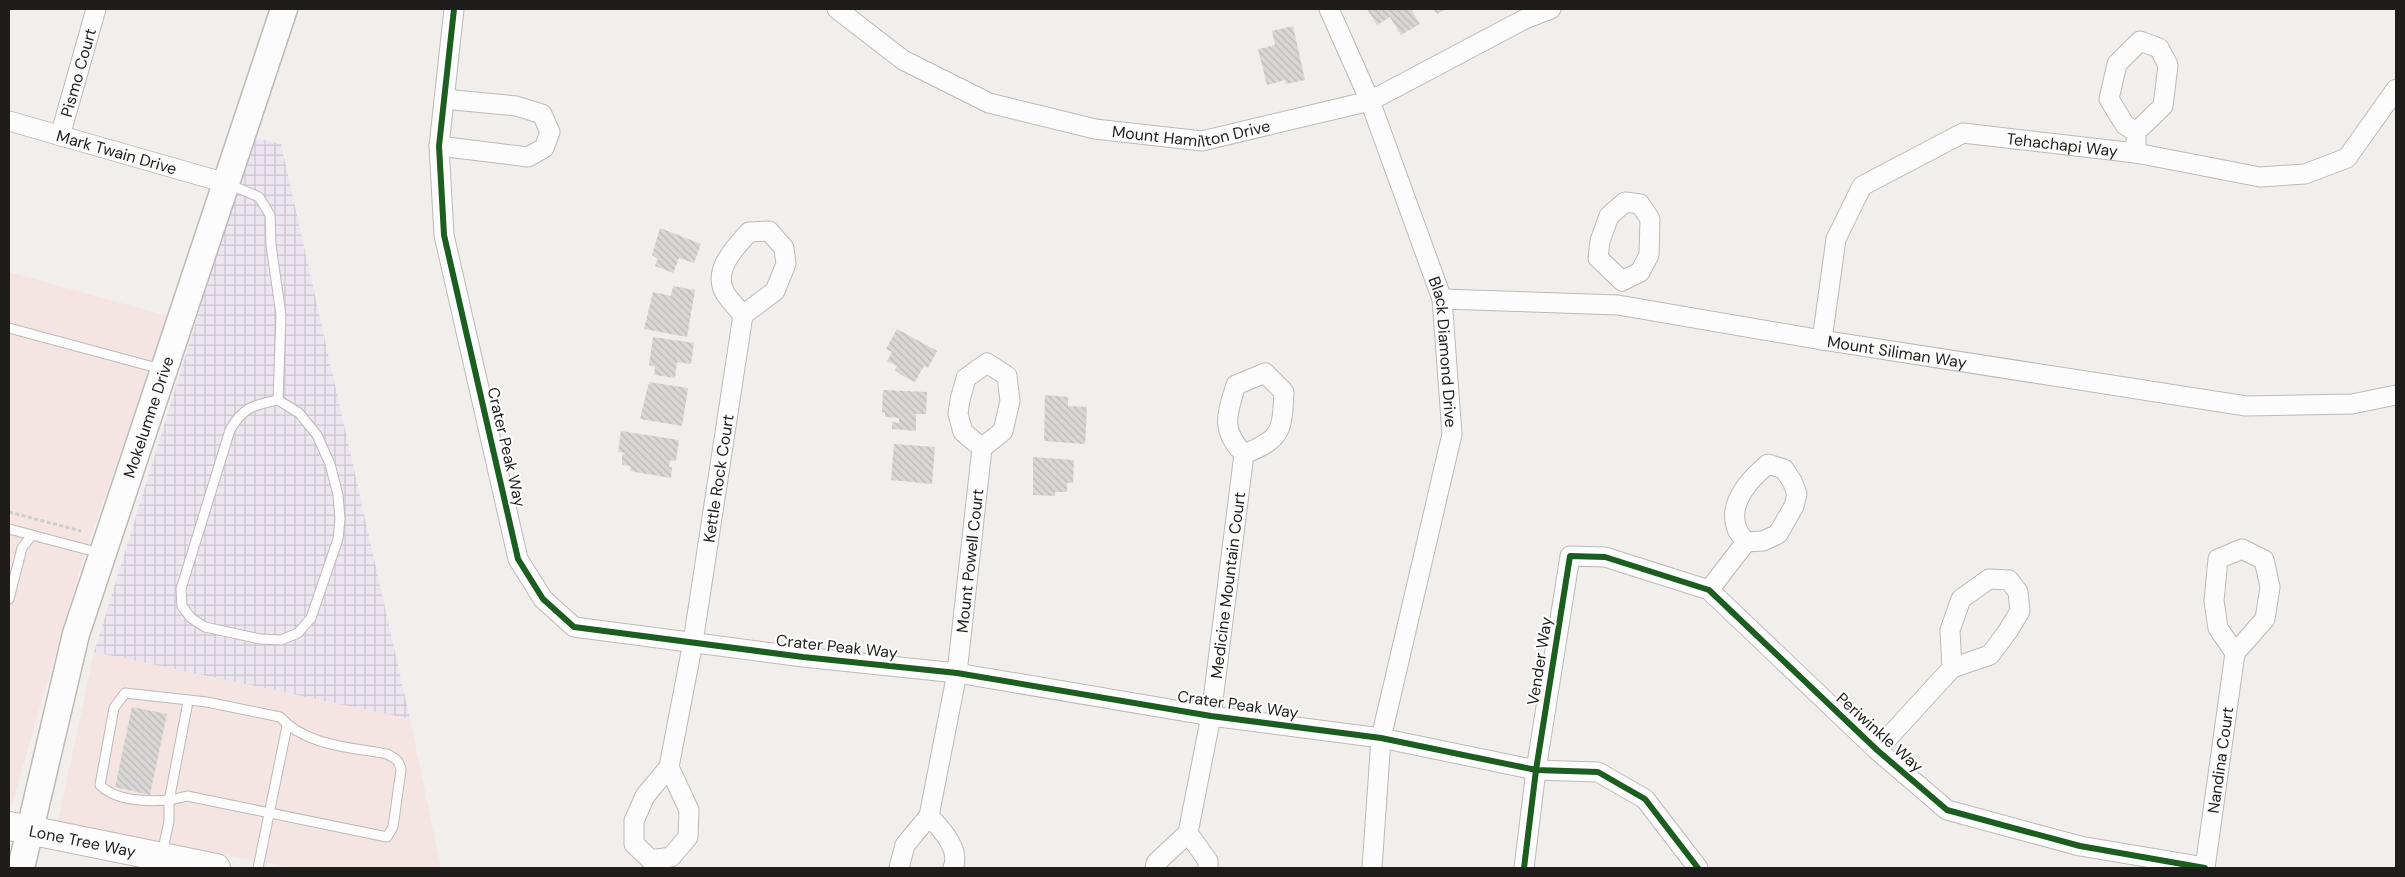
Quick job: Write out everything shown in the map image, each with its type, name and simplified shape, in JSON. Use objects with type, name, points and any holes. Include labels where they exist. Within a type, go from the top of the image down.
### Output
[{"type":"main road","name":"Lone Tree Way","points":[[19,829],[216,868]]},
{"type":"street","name":"Pismo Court","points":[[60,136],[96,9]]},
{"type":"street","name":"Mokelumne Drive","points":[[21,868],[19,829],[76,634],[284,9]]},
{"type":"street","name":"Crater Peak Way","points":[[454,9],[439,146],[444,235],[518,559],[543,599],[574,627],[803,657],[957,673],[1211,716],[1382,738],[1536,770],[1598,772],[1645,799],[1698,868]]},
{"type":"street","name":"Mount Hamilton Drive","points":[[837,9],[903,60],[990,103],[1095,129],[1202,141],[1370,101],[1525,19],[1551,9]]},
{"type":"street","name":"Black Diamond Drive","points":[[1329,9],[1370,101],[1442,299],[1452,434],[1382,738],[1372,868]]},
{"type":"street","name":"Tehachapi Way","points":[[1822,340],[1836,239],[1862,186],[1963,132],[2136,153],[2260,177],[2305,174],[2347,158],[2396,89]]},
{"type":"street","points":[[439,146],[528,157],[544,148],[550,132],[542,114],[516,106],[444,99]]},
{"type":"street","name":"Mark Twain Drive","points":[[9,122],[226,183]]},
{"type":"street","points":[[2136,132],[2136,153]]},
{"type":"street","points":[[1618,305],[1622,280]]},
{"type":"street","name":"Mount Siliman Way","points":[[1442,299],[1618,305],[1822,340],[2246,406],[2352,404],[2396,395]]},
{"type":"street","name":"Kettle Rock Court","points":[[669,767],[693,642],[743,315]]},
{"type":"street","name":"Mount Powell Court","points":[[930,816],[957,673],[982,448]]},
{"type":"street","name":"Medicine Mountain Court","points":[[1188,833],[1211,716],[1244,454]]},
{"type":"street","points":[[1709,590],[1746,542]]},
{"type":"street","points":[[2242,548],[2264,560],[2270,587],[2266,618],[2235,653],[2218,628],[2214,601],[2218,559],[2242,548]]},
{"type":"street","name":"Periwinkle Way","points":[[1570,556],[1605,557],[1709,590],[1878,750],[1947,810],[2080,846],[2205,868]]},
{"type":"street","name":"Vender Way","points":[[1524,868],[1536,770],[1570,556]]},
{"type":"street","points":[[1878,750],[1952,668],[1990,655],[2008,631],[2020,610],[2018,592],[2009,580],[1989,579],[1961,599],[1950,630],[1952,668]]},
{"type":"street","name":"Nandina Court","points":[[2205,868],[2235,653]]},
{"type":"street","points":[[899,868],[905,845],[930,816],[949,837],[955,864],[953,868]]},
{"type":"street","points":[[1155,868],[1156,863],[1188,833],[1208,862],[1208,868]]},
{"type":"lane","points":[[226,183],[259,197],[270,215],[281,315],[278,400]]},
{"type":"lane","points":[[9,328],[164,370]]},
{"type":"lane","points":[[278,400],[299,413],[317,435],[330,464],[340,519],[338,538],[311,618],[298,632],[281,640],[260,639],[205,627],[191,618],[182,606],[180,589],[230,430],[238,416],[254,404],[278,400]]},
{"type":"lane","points":[[9,529],[103,554]]},
{"type":"lane","points":[[9,599],[22,548],[32,535]]},
{"type":"lane","points":[[125,693],[188,702],[207,702],[280,717],[288,726],[306,738],[387,754],[395,758],[401,770],[393,827],[387,837],[187,796],[169,801],[151,802],[107,792],[100,784],[114,708],[125,693]]},
{"type":"lane","points":[[161,858],[169,821],[169,801],[188,702]]},
{"type":"lane","points":[[258,868],[288,726]]},
{"type":"path","points":[[9,512],[82,531]]},
{"type":"shaded area","points":[[253,137],[281,144],[410,719],[94,652]]},
{"type":"shaded area","points":[[9,272],[168,316],[82,562],[9,814]]},
{"type":"shaded area","points":[[94,652],[410,719],[441,868],[294,868],[58,822]]},
{"type":"building","points":[[1367,9],[1411,9],[1420,24],[1401,35],[1390,17],[1377,25]]},
{"type":"building","points":[[1433,9],[1446,9],[1437,14]]},
{"type":"building","points":[[1293,26],[1305,80],[1286,84],[1285,80],[1267,85],[1258,49],[1275,45],[1272,31]]},
{"type":"building","points":[[660,228],[701,244],[694,263],[679,258],[673,273],[655,266],[658,259],[652,255]]},
{"type":"building","points":[[673,286],[695,290],[687,337],[644,329],[653,292],[671,296]]},
{"type":"building","points":[[897,329],[937,351],[928,368],[924,366],[915,382],[901,375],[895,370],[897,366],[887,361],[892,352],[886,349]]},
{"type":"building","points":[[653,337],[694,343],[691,364],[677,362],[675,378],[654,375],[655,367],[649,365]]},
{"type":"building","points":[[649,382],[688,388],[682,426],[640,419]]},
{"type":"building","points":[[883,390],[927,392],[926,414],[913,414],[916,415],[916,431],[892,429],[892,422],[899,423],[899,418],[885,417],[885,413],[882,412]]},
{"type":"building","points":[[1045,395],[1068,397],[1068,406],[1087,407],[1085,444],[1044,441]]},
{"type":"building","points":[[621,431],[679,440],[676,461],[670,460],[669,467],[672,467],[671,478],[630,471],[631,466],[622,465],[622,455],[625,453],[618,452]]},
{"type":"building","points":[[894,444],[935,447],[932,484],[891,480]]},
{"type":"building","points":[[1033,457],[1074,460],[1073,483],[1067,483],[1067,492],[1055,492],[1055,496],[1033,495]]},
{"type":"building","points":[[132,707],[167,714],[150,795],[115,787]]},
{"type":"cycle path","points":[[454,9],[439,146],[444,235],[518,559],[543,599],[574,627],[803,657],[957,673],[1211,716],[1381,738],[1536,770],[1598,772],[1645,799],[1698,868]]},
{"type":"cycle path","points":[[1524,868],[1536,770],[1570,556],[1605,557],[1709,590],[1877,750],[1947,810],[2080,846],[2205,868]]}]
